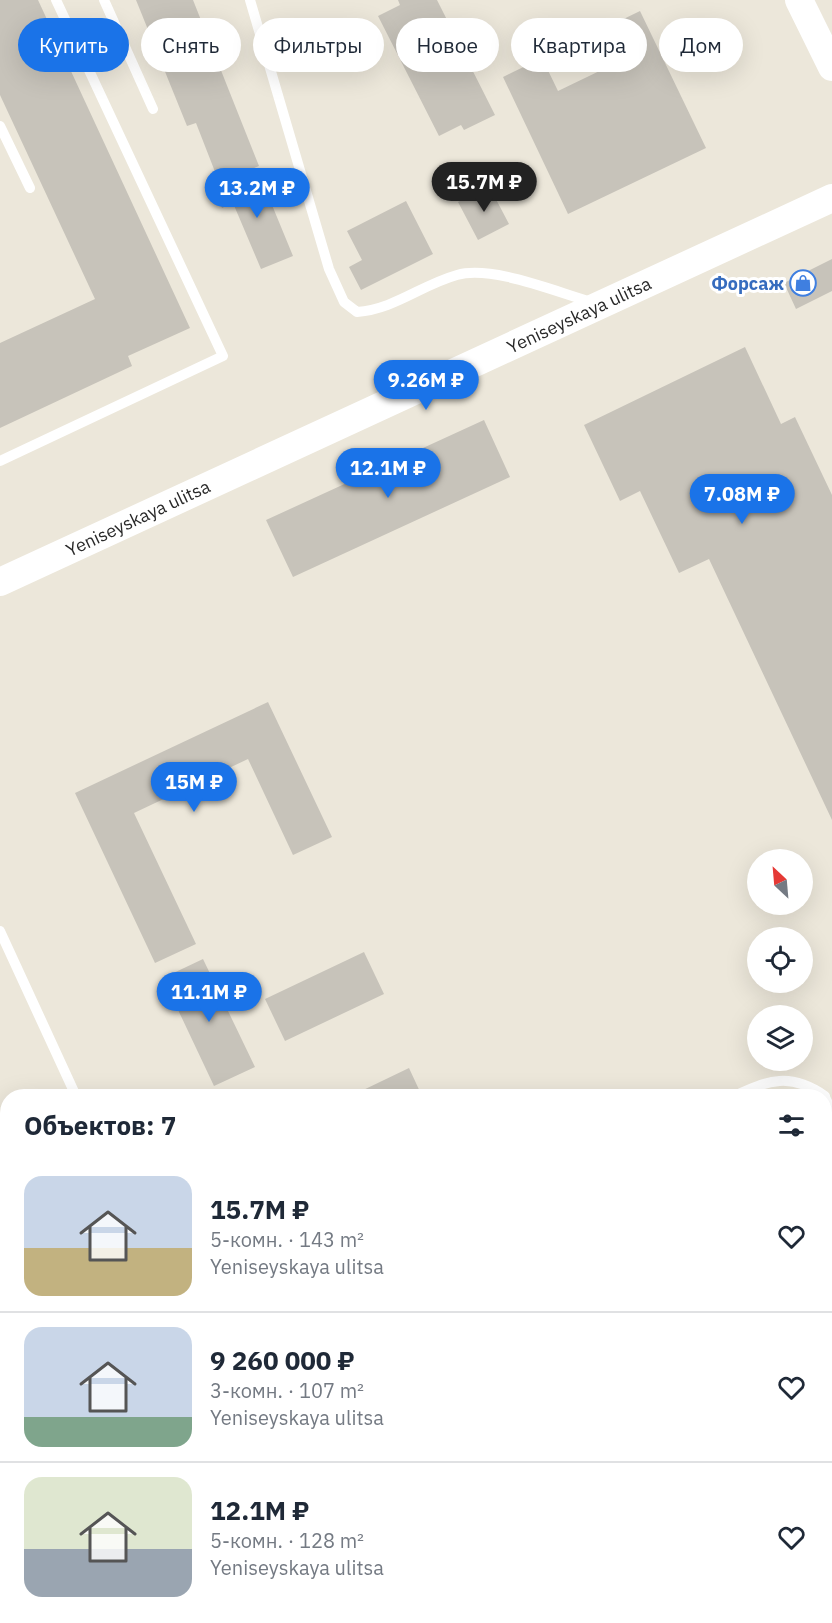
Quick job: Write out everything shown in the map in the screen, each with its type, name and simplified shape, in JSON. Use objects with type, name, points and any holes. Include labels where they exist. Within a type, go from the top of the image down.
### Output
[{"type":"street","points":[[799,0],[832,67]]},
{"type":"street","name":"Yeniseyskaya ulitsa","points":[[0,582],[832,198]]},
{"type":"lane","points":[[0,461],[223,356],[56,0]]},
{"type":"lane","points":[[104,0],[153,109]]},
{"type":"lane","points":[[250,0],[323,251],[344,302],[357,312],[374,311],[456,275],[493,273],[601,305]]},
{"type":"lane","points":[[0,126],[30,188]]},
{"type":"lane","points":[[0,931],[73,1089]]},
{"type":"lane","points":[[749,1089],[767,1081],[792,1081],[808,1089]]},
{"type":"building","points":[[0,0],[38,0],[46,18],[18,18],[18,72],[71,72],[190,328],[128,356],[132,366],[0,428],[0,343],[95,299],[0,95]]},
{"type":"building","points":[[136,0],[193,0],[200,18],[143,18]]},
{"type":"building","points":[[398,0],[437,0],[446,18],[396,18],[396,51],[384,28],[384,18],[378,16],[400,5]]},
{"type":"building","points":[[640,11],[643,18],[626,18]]},
{"type":"building","points":[[647,26],[659,50],[659,72],[669,72],[706,148],[568,214],[503,77],[513,72],[549,72],[558,91],[597,72],[647,72]]},
{"type":"building","points":[[165,72],[222,72],[259,166],[219,182],[196,123],[187,126]]},
{"type":"building","points":[[406,72],[473,72],[495,115],[464,130],[461,125],[439,136]]},
{"type":"building","points":[[258,171],[293,256],[261,269],[233,203],[222,208],[215,190]]},
{"type":"building","points":[[489,186],[509,224],[478,240],[458,202]]},
{"type":"building","points":[[406,201],[433,254],[361,290],[349,267],[362,260],[347,231]]},
{"type":"building","points":[[832,259],[832,291],[796,309],[784,283]]},
{"type":"building","points":[[745,347],[781,424],[795,417],[832,495],[832,820],[709,559],[679,573],[640,491],[620,501],[584,425]]},
{"type":"building","points":[[484,420],[510,477],[293,577],[266,520]]},
{"type":"building","points":[[268,702],[332,837],[293,855],[248,759],[134,813],[196,944],[155,963],[75,793]]},
{"type":"building","points":[[364,952],[384,994],[285,1041],[265,999]]},
{"type":"building","points":[[203,959],[255,1067],[214,1086],[163,978]]},
{"type":"building","points":[[409,1068],[419,1089],[365,1089]]},
{"type":"place","name":"Форсаж","points":[[803,283]]}]
